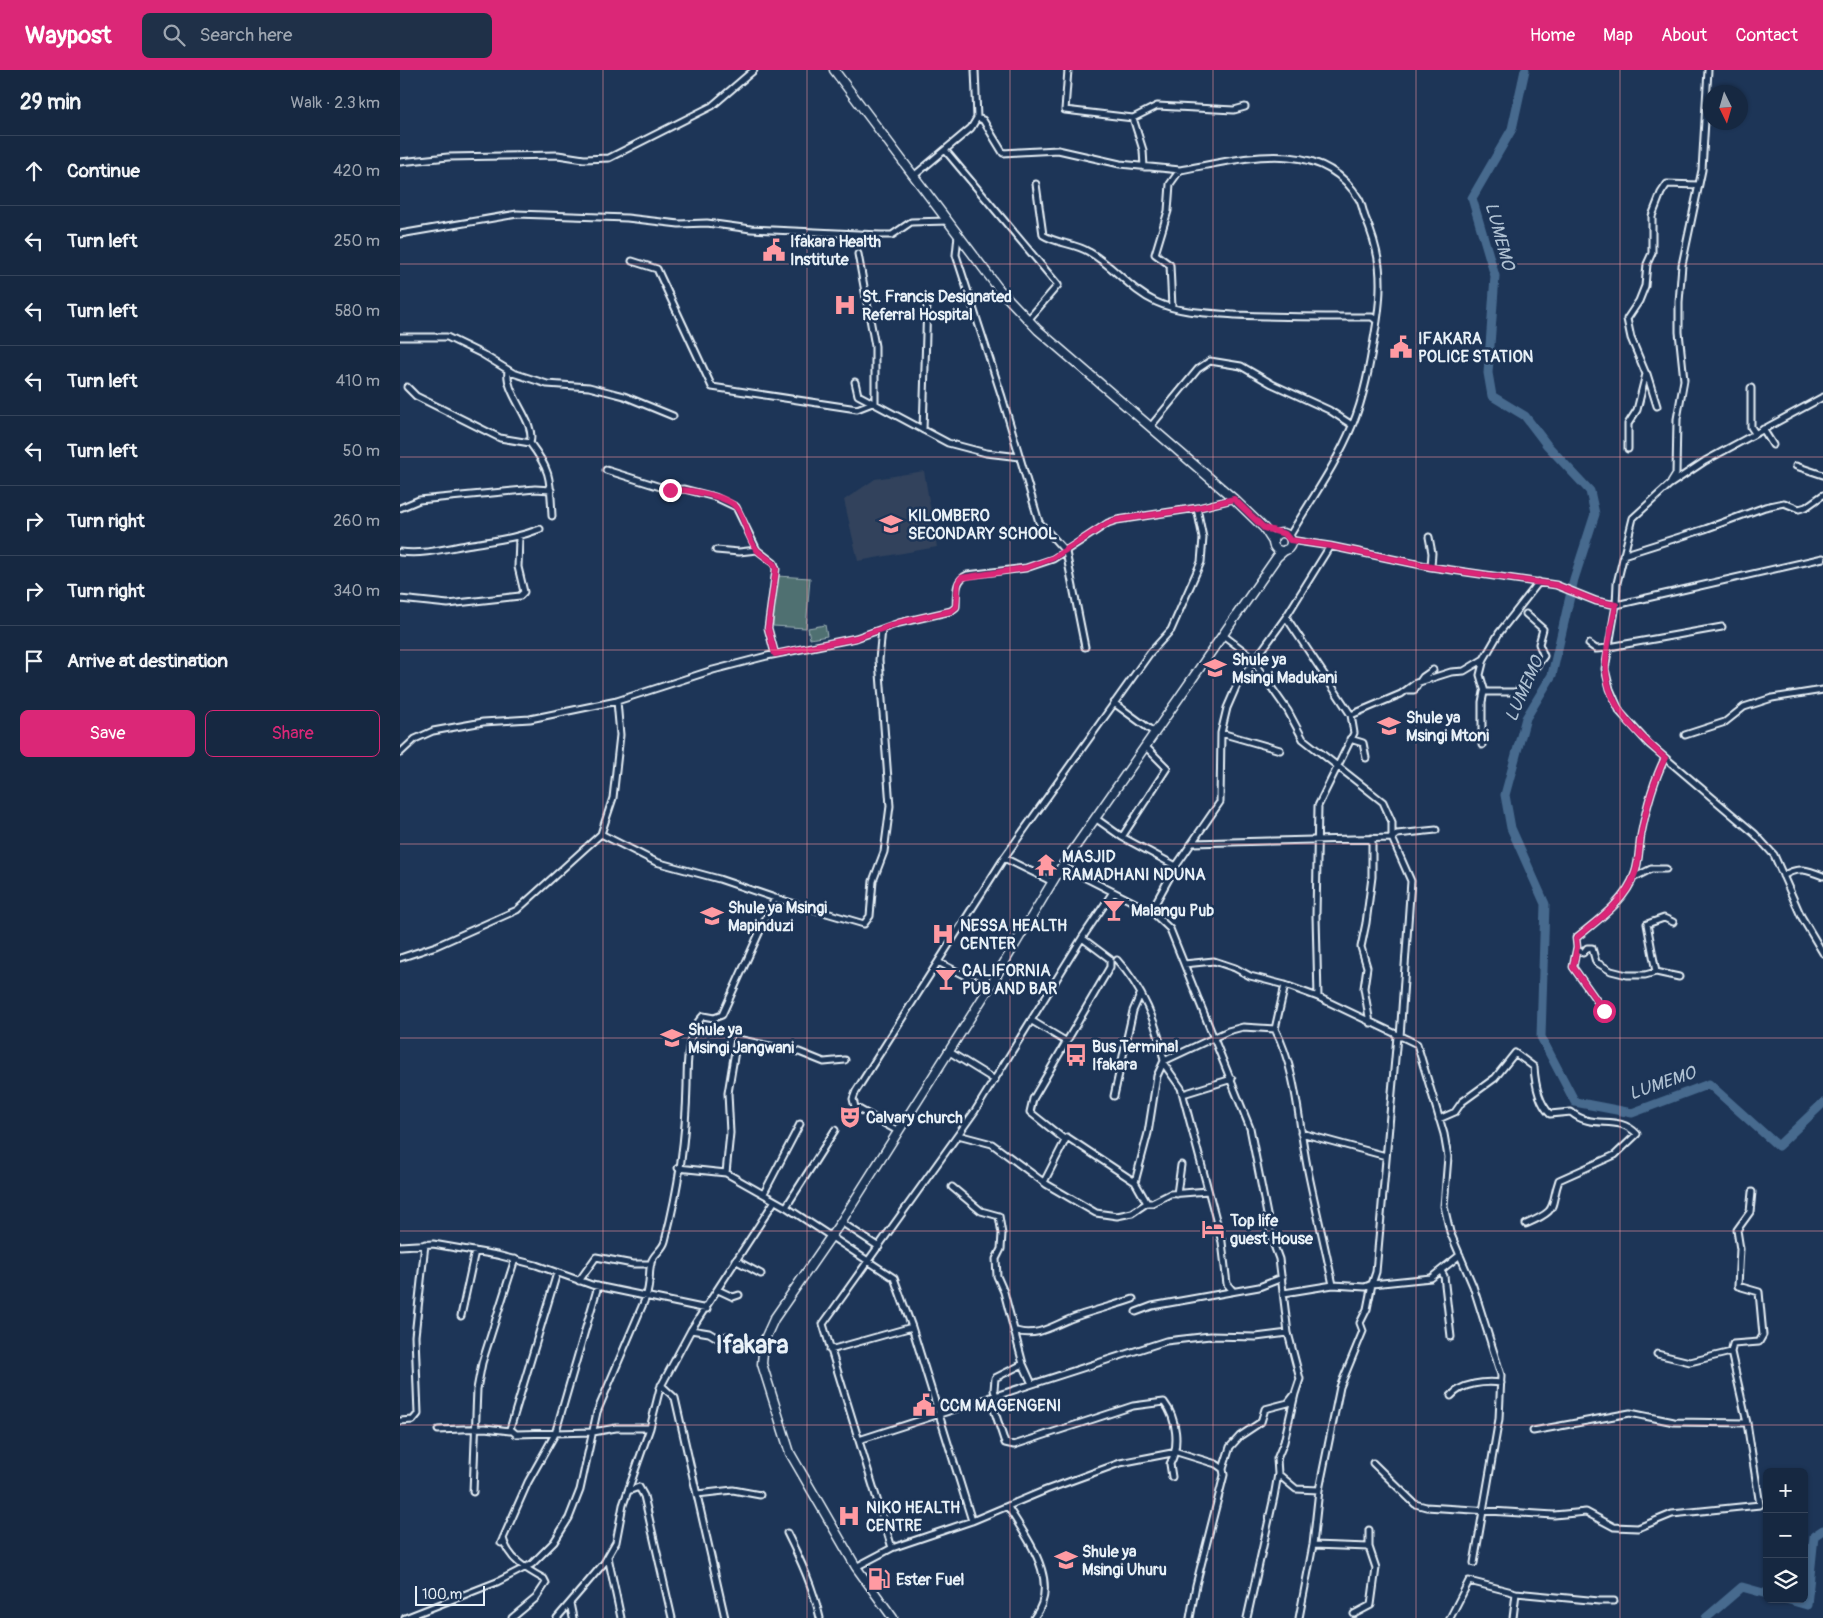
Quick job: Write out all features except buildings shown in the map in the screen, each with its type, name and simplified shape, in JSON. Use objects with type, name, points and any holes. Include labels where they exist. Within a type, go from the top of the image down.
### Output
[{"type":"main road","points":[[834,70],[915,174],[948,222],[999,289],[1028,320],[1234,499],[1264,528],[1278,550],[1284,550]]},
{"type":"main road","points":[[893,1618],[856,1567],[790,1453],[762,1364],[764,1341],[774,1319],[840,1222],[989,988],[1062,866],[1274,562],[1289,546],[1289,538],[1281,533],[1264,528]]},
{"type":"main road","points":[[1274,562],[1273,544],[1275,536],[1281,533]]},
{"type":"street","points":[[400,162],[448,157],[558,155],[584,159],[609,158],[712,106],[754,70]]},
{"type":"street","points":[[915,174],[971,128],[978,118],[975,70]]},
{"type":"street","points":[[1068,70],[1065,110],[1133,118],[1157,106],[1234,110],[1245,107]]},
{"type":"street","points":[[1671,484],[1676,474],[1677,419],[1684,380],[1679,332],[1682,265],[1694,217],[1702,170],[1708,70]]},
{"type":"street","points":[[978,118],[983,120],[1003,153],[1058,150],[1144,167],[1180,170],[1235,159],[1279,155],[1315,162],[1331,170],[1343,179],[1359,199],[1376,241],[1382,290],[1361,401],[1340,453],[1289,538],[1431,567],[1556,585],[1580,595],[1616,605],[1823,558]]},
{"type":"street","points":[[1133,118],[1143,150],[1144,167]]},
{"type":"street","points":[[945,150],[1058,285],[1028,320]]},
{"type":"street","points":[[1172,307],[1170,265],[1155,254],[1168,211],[1170,184],[1180,170]]},
{"type":"street","points":[[1036,184],[1043,235],[1079,246],[1095,255],[1138,293],[1158,303],[1203,314],[1285,318],[1372,317],[1377,321]]},
{"type":"street","points":[[1657,406],[1631,338],[1627,318],[1639,301],[1644,286],[1647,264],[1652,253],[1652,216],[1661,192],[1667,184],[1698,185]]},
{"type":"street","points":[[400,234],[517,214],[620,217],[679,224],[708,223],[750,229],[880,235],[892,235],[911,222],[948,222]]},
{"type":"street","points":[[958,235],[956,255],[1039,522],[1066,552],[1084,647]]},
{"type":"street","points":[[858,254],[875,346],[875,402]]},
{"type":"street","points":[[632,260],[657,269],[712,387],[857,409],[875,402]]},
{"type":"street","points":[[923,430],[927,302]]},
{"type":"street","points":[[400,337],[447,337],[482,354],[508,370],[547,384],[589,387],[624,396],[673,416]]},
{"type":"street","points":[[1151,426],[1198,369],[1210,361],[1241,366],[1272,384],[1329,410],[1352,425]]},
{"type":"street","points":[[508,370],[507,375],[516,401],[531,431],[530,443],[545,463],[551,490],[552,516]]},
{"type":"street","points":[[1628,448],[1628,424],[1637,410],[1646,374]]},
{"type":"street","points":[[855,382],[858,395],[875,402],[923,430],[957,445],[986,453],[1020,457]]},
{"type":"street","points":[[408,388],[416,396],[500,438],[530,443]]},
{"type":"street","points":[[1751,388],[1751,427],[1755,433]]},
{"type":"street","points":[[1823,397],[1705,461],[1671,484],[1633,518],[1617,583],[1616,605],[1605,670],[1610,689],[1620,712],[1665,758],[1755,834],[1774,855],[1801,916],[1823,953]]},
{"type":"street","points":[[1763,429],[1773,445]]},
{"type":"street","points":[[1796,466],[1823,475]]},
{"type":"street","points":[[606,470],[670,490],[684,489],[715,497],[736,507],[757,550],[774,563],[776,569],[768,628],[775,654]]},
{"type":"street","points":[[400,508],[419,500],[535,489],[551,490]]},
{"type":"street","points":[[1623,555],[1705,529],[1765,507],[1784,503],[1799,509],[1806,507],[1823,495]]},
{"type":"street","points":[[400,752],[415,738],[433,731],[483,722],[530,719],[617,701],[713,670],[775,654],[856,638],[882,629],[955,610],[958,583],[967,575],[1026,568],[1066,552],[1108,523],[1117,520],[1197,508],[1234,499]]},
{"type":"street","points":[[898,1131],[855,1107],[853,1099],[1004,858],[1150,653],[1171,630],[1193,584],[1201,562],[1203,538],[1197,508]]},
{"type":"street","points":[[400,552],[421,554],[519,538],[540,529]]},
{"type":"street","points":[[400,599],[448,604],[520,596],[524,592],[517,563],[519,538]]},
{"type":"street","points":[[1429,538],[1432,553],[1431,567]]},
{"type":"street","points":[[1151,911],[1176,866],[1220,802],[1221,733],[1227,708],[1237,685],[1286,616],[1330,546]]},
{"type":"street","points":[[716,550],[739,552],[757,550]]},
{"type":"street","points":[[1482,745],[1482,702],[1485,692],[1480,675],[1484,659],[1499,633],[1539,582]]},
{"type":"street","points":[[1485,692],[1518,692],[1544,656],[1539,644],[1543,629],[1526,614]]},
{"type":"street","points":[[1286,616],[1351,715],[1354,733],[1318,806],[1316,916],[1318,997]]},
{"type":"street","points":[[1590,644],[1596,649],[1609,648],[1722,627]]},
{"type":"street","points":[[601,834],[656,862],[719,879],[857,924],[864,924],[870,916],[873,881],[884,852],[890,806],[879,660],[882,629]]},
{"type":"street","points":[[1223,635],[1248,654],[1252,663],[1288,712],[1303,739],[1336,767],[1383,802],[1392,822],[1392,838],[1411,881],[1376,1272],[1367,1309],[1360,1323],[1364,1331],[1340,1387],[1319,1490],[1313,1545],[1299,1618]]},
{"type":"street","points":[[1351,715],[1420,682],[1451,672],[1464,671],[1484,659]]},
{"type":"street","points":[[1420,682],[1433,670]]},
{"type":"street","points":[[1685,735],[1725,722],[1744,707],[1772,698],[1823,690]]},
{"type":"street","points":[[400,958],[436,946],[517,910],[601,834],[613,798],[620,735],[617,701]]},
{"type":"street","points":[[1114,703],[1155,733]]},
{"type":"street","points":[[1221,733],[1280,750]]},
{"type":"street","points":[[1350,739],[1363,744],[1366,758]]},
{"type":"street","points":[[1122,836],[1167,768],[1146,747]]},
{"type":"street","points":[[1611,1016],[1604,1011],[1573,967],[1577,950],[1576,938],[1610,910],[1633,878],[1656,776],[1665,758]]},
{"type":"street","points":[[1094,818],[1176,866]]},
{"type":"street","points":[[1192,842],[1392,838],[1397,834],[1436,830]]},
{"type":"street","points":[[1370,1023],[1364,988],[1368,967],[1361,946],[1372,877],[1372,838]]},
{"type":"street","points":[[1004,858],[1053,882]]},
{"type":"street","points":[[1062,866],[1151,911],[1170,929],[1232,1079],[1250,1128],[1282,1278],[1288,1333],[1300,1379],[1284,1442],[1277,1459],[1278,1474],[1247,1618]]},
{"type":"street","points":[[1633,878],[1651,870],[1666,869]]},
{"type":"street","points":[[1783,876],[1791,870],[1807,869],[1823,876]]},
{"type":"street","points":[[892,1548],[823,1324],[996,1080],[1082,938],[1113,892]]},
{"type":"street","points":[[405,1618],[497,1582],[525,1568],[536,1561],[554,1542],[568,1518],[580,1490],[597,1412],[646,1297],[650,1283],[651,1264],[665,1243],[686,1106],[687,1067],[696,1028],[703,1016],[714,1018],[722,1015],[775,898]]},
{"type":"street","points":[[1656,972],[1647,924],[1664,918],[1673,922]]},
{"type":"street","points":[[1082,938],[1110,959],[1110,967],[1033,1099],[1030,1112],[1064,1139],[1067,1137],[1135,1182],[1147,1203]]},
{"type":"street","points":[[1577,950],[1583,953],[1587,948],[1592,948],[1596,962],[1611,972],[1639,975],[1656,972],[1679,977]]},
{"type":"street","points":[[1118,960],[1133,977],[1156,1028],[1164,1063],[1183,1094],[1222,1242],[1227,1284],[1232,1291]]},
{"type":"street","points":[[1184,964],[1214,961],[1235,968],[1250,976],[1285,985],[1318,997],[1398,1037],[1417,1044],[1439,1118],[1448,1157],[1444,1206],[1450,1232],[1490,1336],[1501,1374],[1499,1418],[1474,1563]]},
{"type":"street","points":[[938,962],[989,988]]},
{"type":"street","points":[[1285,985],[1275,1029],[1286,1050],[1294,1081],[1301,1133],[1333,1285]]},
{"type":"street","points":[[1114,1096],[1130,1020],[1140,994]]},
{"type":"street","points":[[1032,1020],[1067,1042]]},
{"type":"street","points":[[1135,1182],[1148,1133],[1157,1076],[1164,1063],[1214,1037],[1244,1027],[1275,1029]]},
{"type":"street","points":[[726,1173],[730,1133],[728,1093],[737,1039],[799,1052],[824,1062],[845,1060]]},
{"type":"street","points":[[948,1051],[996,1080]]},
{"type":"street","points":[[1439,1118],[1455,1112],[1462,1102],[1495,1078],[1515,1053],[1534,1067],[1535,1082],[1544,1107],[1550,1114],[1571,1112],[1576,1116],[1596,1123],[1619,1122],[1629,1125],[1637,1134],[1614,1155],[1559,1180],[1552,1209],[1542,1218],[1526,1224]]},
{"type":"street","points":[[1183,1094],[1232,1079]]},
{"type":"street","points":[[764,1193],[800,1124]]},
{"type":"street","points":[[786,1207],[835,1130]]},
{"type":"street","points":[[1301,1133],[1386,1156]]},
{"type":"street","points":[[958,1135],[992,1144],[1044,1182],[1096,1213],[1117,1216],[1132,1213],[1147,1203],[1152,1203],[1170,1194],[1208,1191]]},
{"type":"street","points":[[1044,1182],[1067,1137]]},
{"type":"street","points":[[1177,1194],[1181,1164]]},
{"type":"street","points":[[678,1168],[726,1173],[764,1193],[774,1202],[786,1207],[829,1237],[868,1259],[896,1280],[940,1414],[972,1521]]},
{"type":"street","points":[[952,1187],[981,1211],[999,1216],[1002,1234],[1001,1249],[996,1259],[998,1276],[1016,1331],[1023,1364],[1032,1384]]},
{"type":"street","points":[[1373,1463],[1415,1504],[1426,1507],[1554,1515],[1586,1512],[1614,1527],[1638,1528],[1672,1514],[1760,1505],[1746,1423],[1730,1352],[1733,1344],[1759,1342],[1763,1335],[1759,1292],[1738,1286],[1740,1249],[1737,1230],[1750,1212],[1752,1192]]},
{"type":"street","points":[[558,1618],[608,1556],[616,1542],[628,1491],[650,1428],[661,1384],[691,1330],[707,1309],[735,1260],[774,1202]]},
{"type":"street","points":[[840,1222],[879,1247]]},
{"type":"street","points":[[400,1421],[413,1420],[418,1414],[415,1336],[425,1244]]},
{"type":"street","points":[[400,1246],[425,1244],[515,1259],[598,1286],[707,1309]]},
{"type":"street","points":[[461,1316],[475,1251]]},
{"type":"street","points":[[1284,1293],[1333,1285],[1365,1287],[1372,1284],[1432,1278],[1460,1255]]},
{"type":"street","points":[[579,1281],[596,1257],[633,1264],[651,1264]]},
{"type":"street","points":[[473,1492],[476,1428],[474,1410],[482,1363],[515,1259]]},
{"type":"street","points":[[735,1260],[761,1274]]},
{"type":"street","points":[[1441,1271],[1451,1336]]},
{"type":"street","points":[[438,1430],[476,1428],[510,1432],[557,1273]]},
{"type":"street","points":[[1136,1312],[1152,1306],[1260,1287],[1282,1278]]},
{"type":"street","points":[[512,1618],[528,1605],[546,1585],[544,1579],[525,1568],[506,1548],[502,1540],[528,1482],[555,1434],[598,1286]]},
{"type":"street","points":[[718,1290],[733,1297],[738,1295]]},
{"type":"street","points":[[1016,1331],[1025,1334],[1044,1331],[1077,1316],[1133,1298]]},
{"type":"street","points":[[830,1350],[912,1327]]},
{"type":"street","points":[[691,1330],[709,1333],[719,1339],[728,1336],[744,1346]]},
{"type":"street","points":[[859,1440],[1166,1341],[1210,1336],[1256,1336],[1288,1333]]},
{"type":"street","points":[[1657,1354],[1690,1362],[1730,1352]]},
{"type":"street","points":[[1023,1364],[995,1378],[993,1396],[1005,1443],[1014,1445],[1133,1406],[1164,1402],[1172,1412],[1177,1452],[1170,1464],[1172,1477]]},
{"type":"street","points":[[1451,1396],[1457,1389],[1488,1382],[1501,1384]]},
{"type":"street","points":[[661,1384],[674,1398],[725,1618]]},
{"type":"street","points":[[1190,1618],[1196,1585],[1223,1480],[1223,1469],[1230,1447],[1240,1436],[1261,1422],[1265,1409],[1288,1403],[1295,1394]]},
{"type":"street","points":[[1533,1431],[1630,1412],[1674,1422],[1746,1423]]},
{"type":"street","points":[[510,1429],[516,1434],[555,1434],[593,1432],[616,1428],[650,1428]]},
{"type":"street","points":[[856,1567],[892,1548],[972,1521],[1120,1463],[1177,1452],[1216,1464],[1223,1469]]},
{"type":"street","points":[[1278,1474],[1296,1489],[1319,1490]]},
{"type":"street","points":[[628,1491],[639,1487],[644,1496],[672,1618]]},
{"type":"street","points":[[697,1494],[733,1490],[760,1495]]},
{"type":"street","points":[[1008,1507],[1035,1553],[1044,1575],[1045,1594],[1041,1609],[1034,1618]]},
{"type":"street","points":[[1354,1614],[1371,1605],[1376,1568],[1369,1547],[1369,1530]]},
{"type":"street","points":[[787,1533],[805,1568],[815,1596],[820,1618]]},
{"type":"street","points":[[1313,1545],[1369,1547]]},
{"type":"street","points":[[608,1556],[621,1618]]},
{"type":"street","points":[[1450,1618],[1469,1581],[1516,1593],[1614,1601]]},
{"type":"street","points":[[1513,1618],[1516,1593]]},
{"type":"street","points":[[570,1603],[573,1618]]},
{"type":"shaded area","name":"KILOMBERO SECONDARY SCHOOL","points":[[924,471],[937,547],[858,561],[844,500],[875,479]]},
{"type":"green space","points":[[777,576],[810,578],[806,628],[773,626]]},
{"type":"green space","points":[[825,625],[827,636],[810,639],[808,628]]},
{"type":"waterway","name":"LUMEMO","points":[[1525,70],[1512,129],[1472,198],[1495,276],[1488,373],[1492,396],[1525,416],[1547,445],[1590,491],[1595,514],[1574,579],[1552,675],[1526,718],[1505,795],[1511,828],[1545,904],[1541,1037],[1575,1102],[1632,1113],[1709,1084],[1778,1146],[1823,1103]]},
{"type":"waterway","name":"LUMEMO","points":[[1808,1595],[1814,1536],[1823,1530]]},
{"type":"waterway","name":"LUMEMO","points":[[1706,1618],[1742,1587],[1763,1593]]},
{"type":"waterway","name":"LUMEMO","points":[[1800,1603],[1807,1605],[1807,1603]]},
{"type":"place","name":"Ifakara Health Institute","points":[[774,250]]},
{"type":"place","name":"St. Francis Designated Referral Hospital","points":[[845,305]]},
{"type":"place","name":"IFAKARA POLICE STATION","points":[[1401,347]]},
{"type":"place","name":"KILOMBERO SECONDARY SCHOOL","points":[[891,524]]},
{"type":"place","name":"Shule ya Msingi Madukani","points":[[1215,668]]},
{"type":"place","name":"Shule ya Msingi Mtoni","points":[[1389,726]]},
{"type":"place","name":"MASJID RAMADHANI NDUNA","points":[[1046,865]]},
{"type":"place","name":"Malangu Pub","points":[[1114,910]]},
{"type":"place","name":"Shule ya Msingi Mapinduzi","points":[[712,916]]},
{"type":"place","name":"NESSA HEALTH CENTER","points":[[943,934]]},
{"type":"place","name":"CALIFORNIA PUB AND BAR","points":[[946,979]]},
{"type":"place","name":"Shule ya Msingi Jangwani","points":[[672,1038]]},
{"type":"place","name":"Bus Terminal Ifakara","points":[[1076,1055]]},
{"type":"place","name":"Calvary church","points":[[850,1117]]},
{"type":"place","name":"Top life guest House","points":[[1213,1229]]},
{"type":"place","name":"CCM MAGENGENI","points":[[924,1405]]},
{"type":"place","name":"NIKO HEALTH CENTRE","points":[[849,1516]]},
{"type":"place","name":"Shule ya Msingi Uhuru","points":[[1066,1560]]},
{"type":"place","name":"Ester Fuel","points":[[879,1579]]},
{"type":"district","name":"Ifakara","points":[[752,1344]]},
{"type":"route","points":[[670,490],[684,489],[715,497],[736,507],[757,550],[774,563],[776,569],[768,628],[775,654],[856,638],[898,623],[955,610],[958,583],[961,578],[967,575],[1026,568],[1053,558],[1066,552],[1108,523],[1197,508],[1234,499],[1264,528],[1285,534],[1290,540],[1294,539],[1431,567],[1556,585],[1596,601],[1616,605],[1605,670],[1610,689],[1620,712],[1649,744],[1665,758],[1656,776],[1642,833],[1635,873],[1626,890],[1610,910],[1576,938],[1577,947],[1573,967],[1604,1011]]}]
